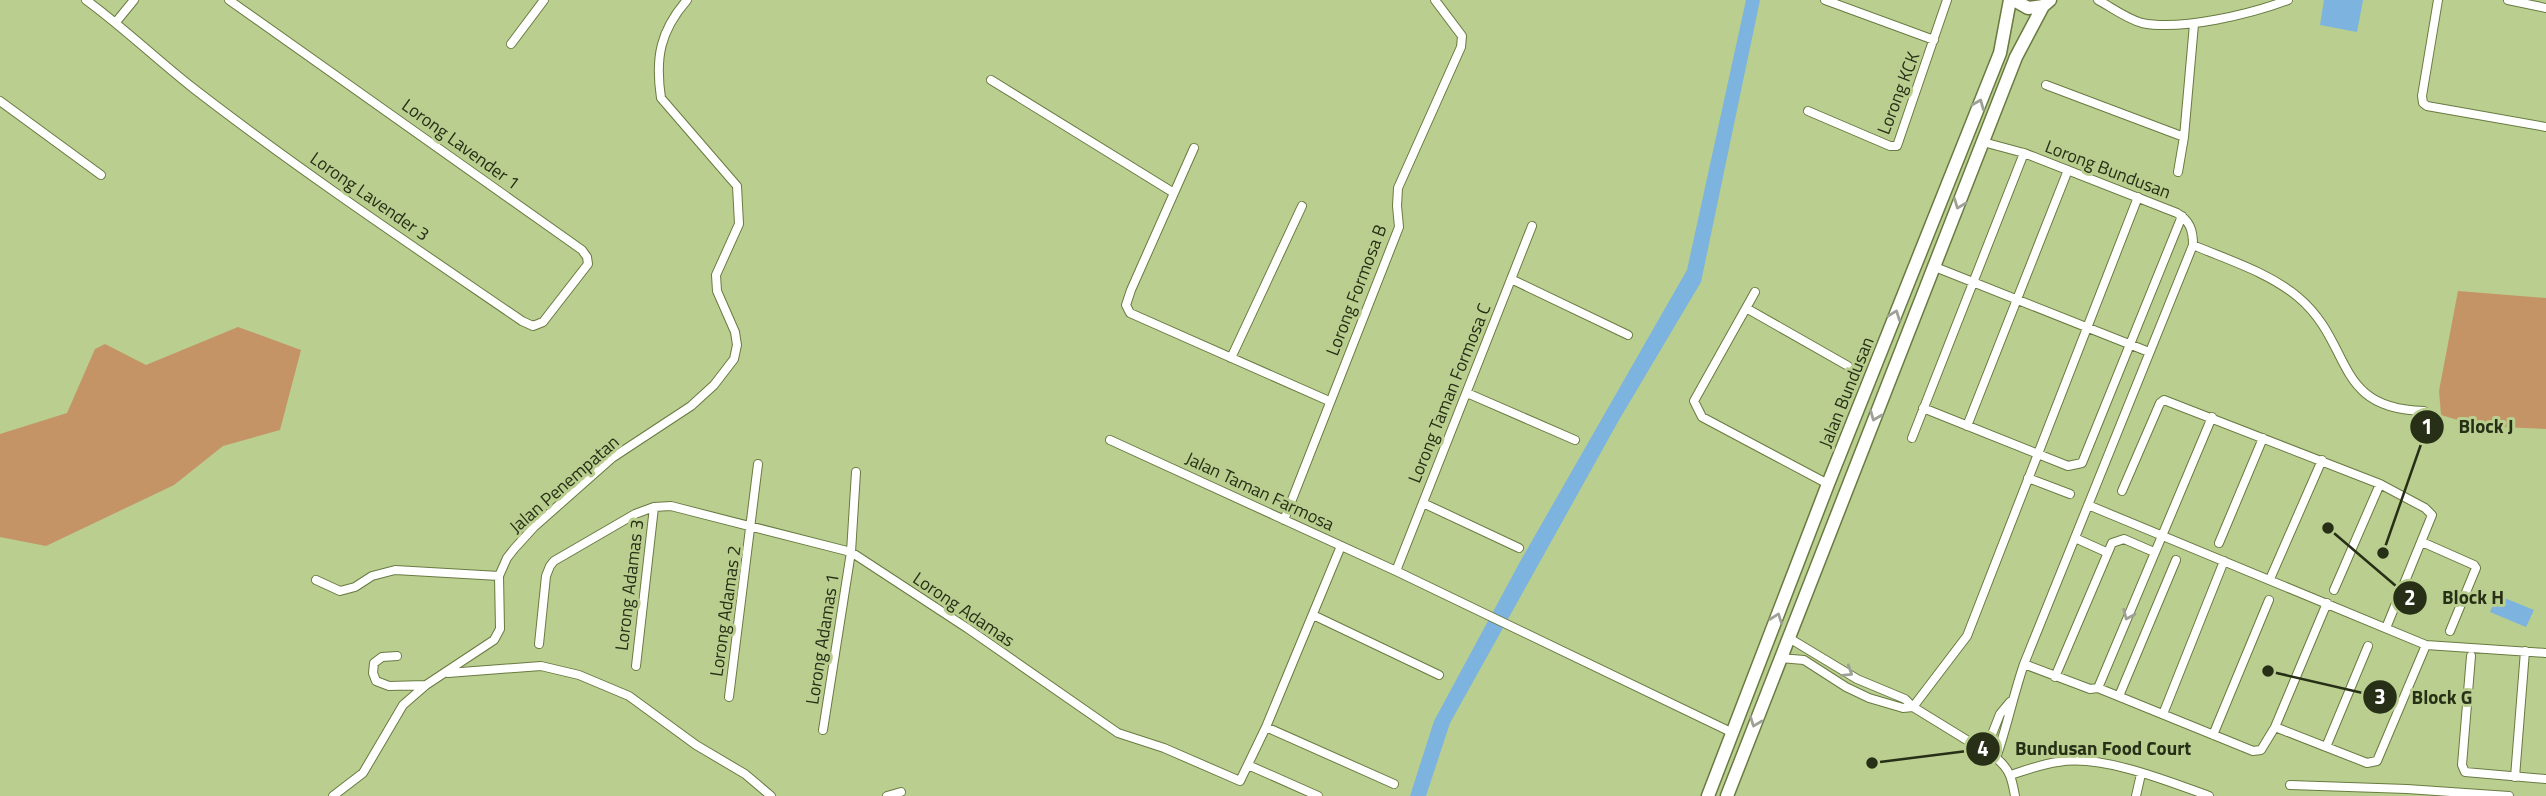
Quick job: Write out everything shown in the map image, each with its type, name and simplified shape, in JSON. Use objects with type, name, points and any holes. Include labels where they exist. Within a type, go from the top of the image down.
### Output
[{"type":"main road","points":[[2012,0],[2028,8],[2046,3]]},
{"type":"main road","name":"Jalan Bundusan","points":[[1708,796],[1828,484],[2000,53],[2012,0]]},
{"type":"main road","name":"Jalan Bundusan","points":[[1727,796],[2016,57],[2046,3]]},
{"type":"main road","points":[[1744,706],[1776,646],[1789,638]]},
{"type":"street","name":"Lorong Lavender 3","points":[[86,0],[192,87],[369,216],[533,326]]},
{"type":"street","points":[[116,22],[134,0]]},
{"type":"street","name":"Lorong Lavender 1","points":[[229,0],[582,250],[588,264],[543,322],[533,326]]},
{"type":"street","points":[[511,44],[544,0]]},
{"type":"street","name":"Jalan Penempatan","points":[[499,576],[507,558],[534,527],[612,458],[691,406],[714,384],[734,359],[737,345],[735,332],[717,291],[716,275],[739,224],[737,186],[661,98],[658,81],[660,44],[687,0]]},
{"type":"street","name":"Lorong Formosa B","points":[[1284,520],[1399,227],[1398,188],[1461,47],[1462,36],[1435,0]]},
{"type":"street","points":[[1825,0],[1934,40]]},
{"type":"street","name":"Lorong KCK","points":[[1808,111],[1889,146],[1897,146],[1947,0]]},
{"type":"street","points":[[2098,0],[2139,22],[2168,26],[2194,24],[2288,0]]},
{"type":"street","points":[[2438,0],[2423,103],[2427,106],[2546,127]]},
{"type":"street","points":[[2508,0],[2546,8]]},
{"type":"street","points":[[2178,172],[2184,137],[2194,24]]},
{"type":"street","points":[[991,80],[1174,193]]},
{"type":"street","points":[[2046,85],[2184,137]]},
{"type":"street","points":[[0,101],[101,175]]},
{"type":"street","name":"Lorong Bundusan","points":[[1983,142],[2024,153],[2182,216],[2193,231],[2193,246]]},
{"type":"street","points":[[1194,148],[1126,305],[1130,313],[1329,401]]},
{"type":"street","points":[[1912,438],[2024,153]]},
{"type":"street","points":[[1967,426],[2068,170]]},
{"type":"street","points":[[1780,658],[1804,660],[1846,687],[1869,698],[1903,708],[1913,707],[1967,636],[2138,197]]},
{"type":"street","points":[[1231,358],[1302,206]]},
{"type":"street","points":[[1923,408],[2068,466],[2082,463],[2182,216]]},
{"type":"street","name":"Lorong Taman Formosa C","points":[[1396,571],[1532,226]]},
{"type":"street","points":[[1996,758],[2024,664],[2193,246],[2267,276],[2298,297],[2327,330],[2355,384],[2369,398],[2395,408],[2424,411]]},
{"type":"street","points":[[1935,267],[2150,352]]},
{"type":"street","points":[[1511,279],[1628,335]]},
{"type":"street","points":[[1755,292],[1694,401],[1702,417],[1828,484]]},
{"type":"street","points":[[1746,308],[1848,366]]},
{"type":"street","points":[[1466,393],[1575,440]]},
{"type":"street","points":[[2122,491],[2160,402],[2164,400],[2380,484],[2425,508],[2432,515],[2386,628]]},
{"type":"street","points":[[2098,688],[2212,417]]},
{"type":"street","points":[[2219,543],[2263,439]]},
{"type":"street","name":"Jalan Taman Farmosa","points":[[1110,440],[1396,571],[1733,733]]},
{"type":"street","points":[[2270,579],[2322,460]]},
{"type":"street","name":"Lorong Adamas 2","points":[[729,697],[758,464]]},
{"type":"street","name":"Lorong Adamas 1","points":[[823,730],[851,552],[856,472]]},
{"type":"street","points":[[2028,478],[2070,494]]},
{"type":"street","points":[[2334,590],[2380,484]]},
{"type":"street","points":[[1423,503],[1519,548]]},
{"type":"street","points":[[2088,505],[2426,645],[2546,653]]},
{"type":"street","name":"Lorong Adamas","points":[[654,507],[671,506],[752,529],[851,552],[967,628],[1118,733],[1164,748],[1240,781],[1248,765]]},
{"type":"street","points":[[539,644],[546,576],[550,566],[571,550],[635,514],[654,507]]},
{"type":"street","name":"Lorong Adamas 3","points":[[636,666],[654,507]]},
{"type":"street","points":[[2075,538],[2106,552]]},
{"type":"street","points":[[2055,677],[2112,543],[2124,539],[2154,552]]},
{"type":"street","points":[[2422,542],[2476,568],[2450,631]]},
{"type":"street","points":[[1318,796],[1248,765],[1341,546]]},
{"type":"street","points":[[2119,696],[2176,560]]},
{"type":"street","points":[[2163,714],[2224,561]]},
{"type":"street","points":[[316,580],[340,592],[355,587],[372,576],[395,570],[499,576],[498,635],[426,685],[403,705],[363,773],[333,796]]},
{"type":"street","points":[[2213,735],[2269,600]]},
{"type":"street","points":[[2024,664],[2090,689],[2098,688],[2258,751],[2265,747],[2275,727],[2327,603]]},
{"type":"street","points":[[1312,615],[1439,675]]},
{"type":"street","points":[[1789,638],[1857,678],[1905,699],[1913,707],[1996,758],[2006,766],[2011,775],[2015,796]]},
{"type":"street","points":[[2275,727],[2367,763],[2377,761],[2426,645]]},
{"type":"street","points":[[2326,747],[2368,646]]},
{"type":"street","points":[[2515,777],[2525,651]]},
{"type":"street","points":[[397,656],[382,657],[374,663],[376,681],[389,686],[426,685]]},
{"type":"street","points":[[2471,656],[2463,769],[2469,774],[2546,779]]},
{"type":"street","points":[[444,673],[541,666],[579,675],[629,696],[696,746],[745,774],[771,796]]},
{"type":"street","points":[[1985,752],[2000,714],[2011,701]]},
{"type":"street","points":[[1266,727],[1394,784]]},
{"type":"street","points":[[2011,775],[2059,761],[2099,762],[2209,796]]},
{"type":"street","points":[[2136,796],[2141,774]]},
{"type":"street","points":[[2290,785],[2509,796]]},
{"type":"street","points":[[887,796],[901,792]]},
{"type":"shaded area","points":[[2458,291],[2546,298],[2546,429],[2478,426],[2441,415],[2439,391]]},
{"type":"shaded area","points":[[238,327],[301,350],[280,430],[223,446],[174,485],[46,546],[0,537],[0,434],[67,413],[95,349],[105,344],[146,365]]},
{"type":"water","points":[[1746,0],[1760,0],[1701,282],[1619,420],[1450,723],[1426,796],[1410,796],[1434,721],[1521,560],[1687,270]]},
{"type":"water","points":[[2324,0],[2363,0],[2357,32],[2320,25]]},
{"type":"water","points":[[2497,595],[2534,610],[2526,627],[2490,612]]},
{"type":"place","name":"Block H","points":[[2328,528]]},
{"type":"place","name":"Block J","points":[[2383,553]]},
{"type":"place","name":"Block G","points":[[2268,671]]},
{"type":"place","name":"Bundusan Food Court","points":[[1872,763]]}]
